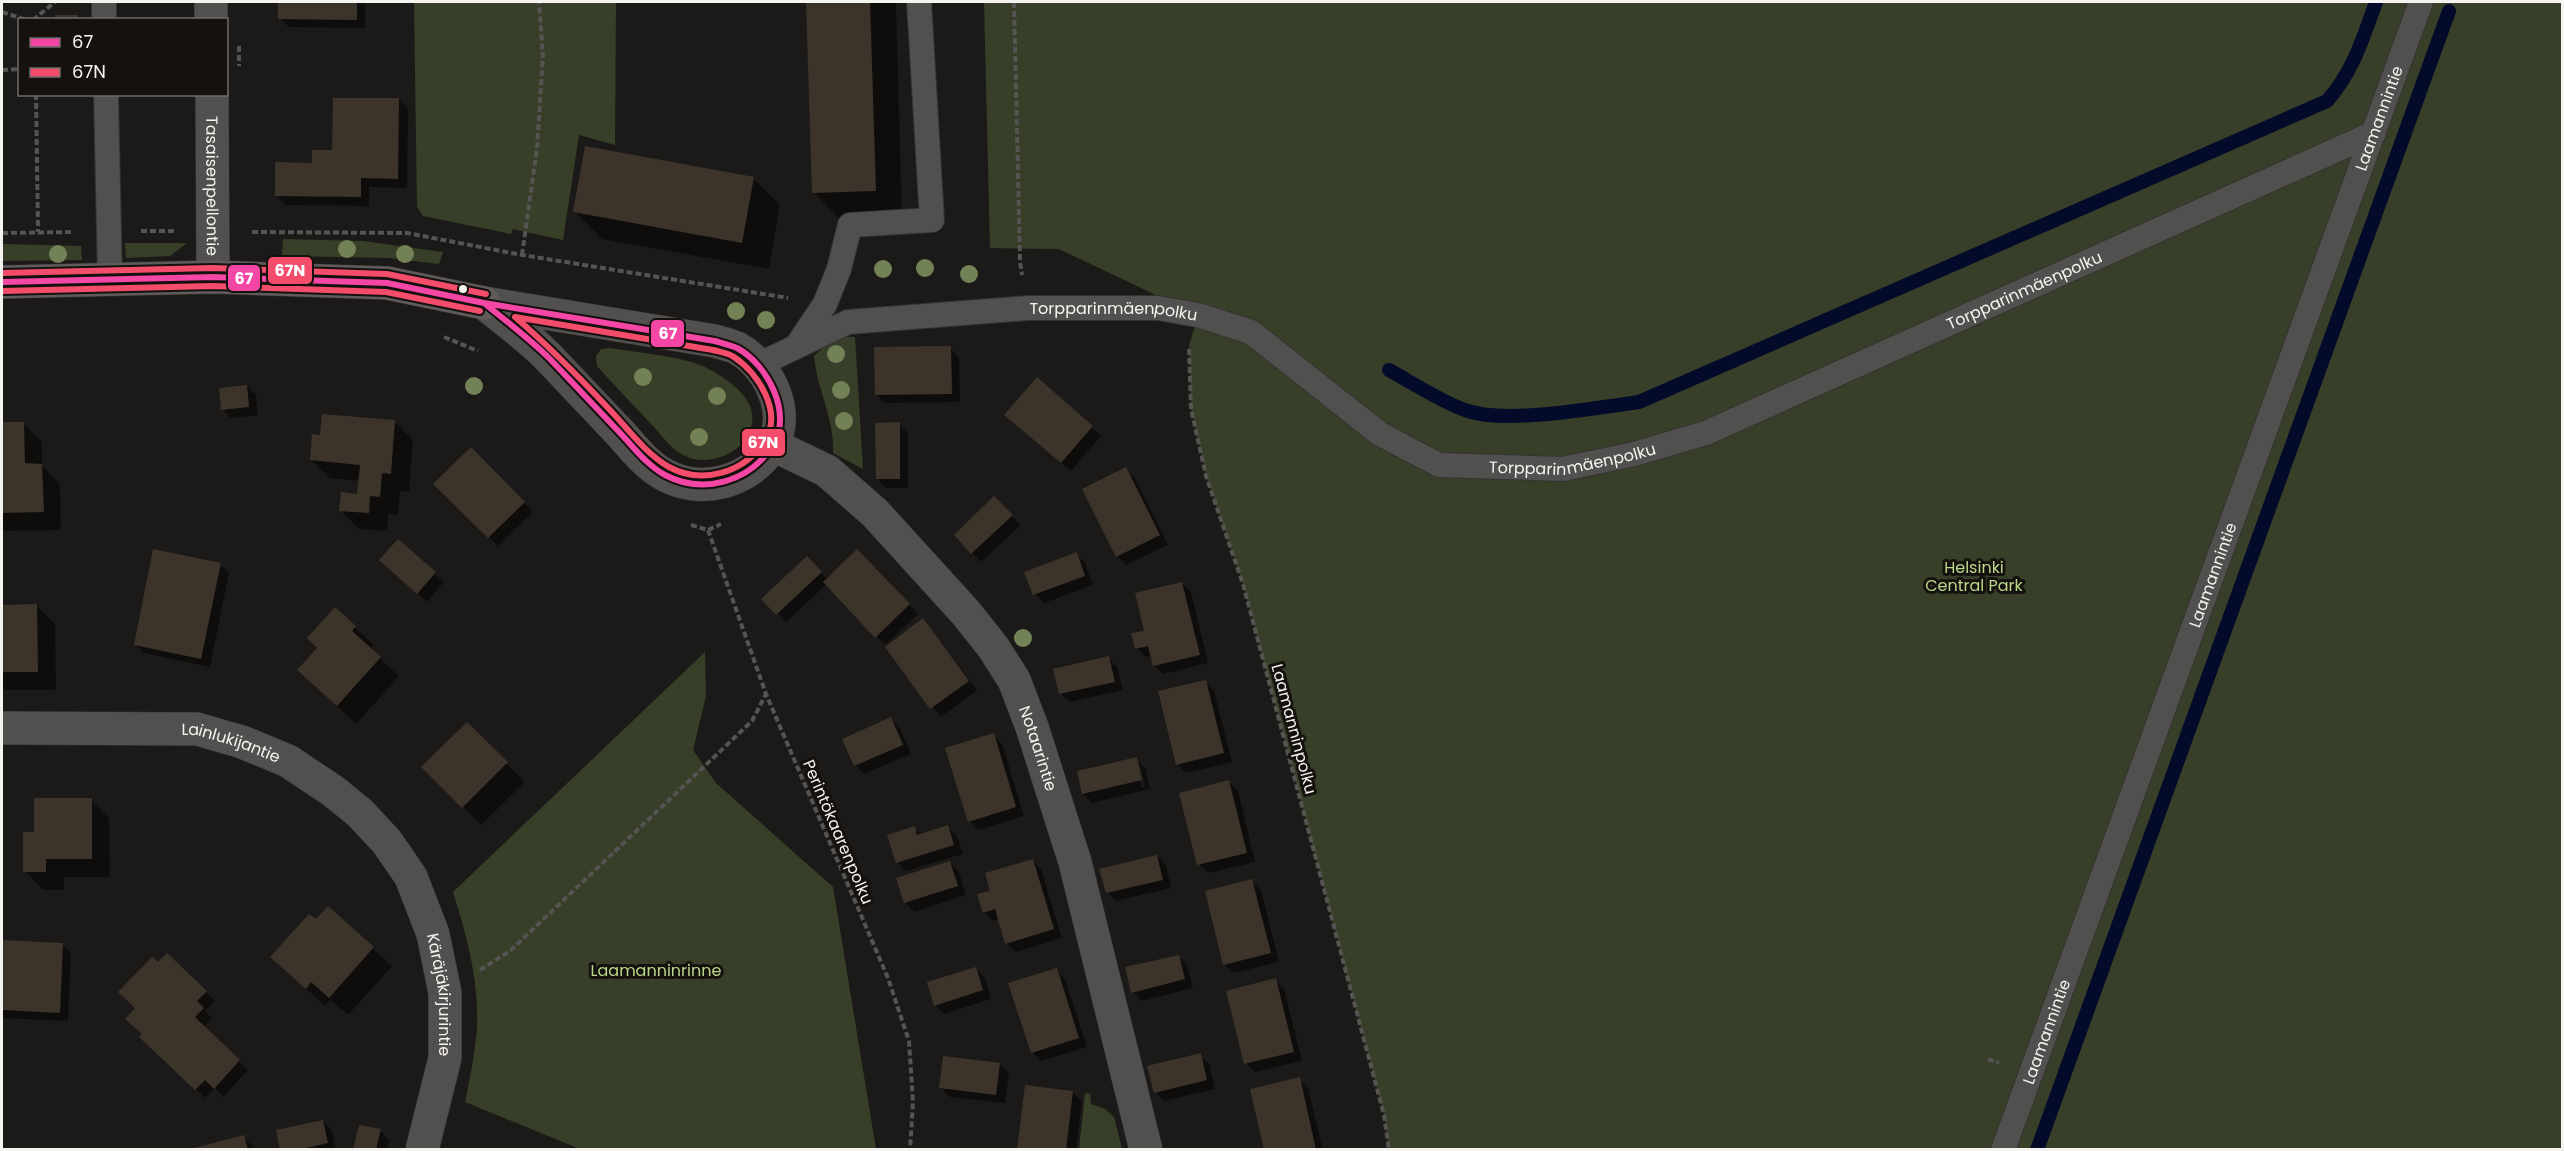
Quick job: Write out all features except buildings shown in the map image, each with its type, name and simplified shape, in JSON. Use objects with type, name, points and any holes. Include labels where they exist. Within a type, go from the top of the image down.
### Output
[{"type":"street","points":[[211,2],[211,18]]},
{"type":"street","name":"Tasaisenpellontie","points":[[212,96],[213,278]]},
{"type":"street","points":[[2,282],[213,278],[387,283],[484,303],[715,341],[737,348],[758,364],[770,382],[778,404],[778,427],[773,445],[747,472],[727,481],[703,486],[683,483],[663,474],[643,458],[548,357],[484,303]]},
{"type":"street","name":"Notaarintie","points":[[773,445],[827,471],[875,513],[966,613],[993,647],[1014,680],[1032,727],[1075,862],[1146,1149]]},
{"type":"street","name":"Lainlukijantie","points":[[2,728],[197,729],[242,742],[288,761],[342,798],[360,813],[387,842],[411,877]]},
{"type":"street","name":"Käräjäkirjurintie","points":[[411,877],[433,934],[445,993],[445,1058],[422,1149]]},
{"type":"lane","points":[[104,2],[104,18]]},
{"type":"lane","points":[[797,345],[825,304],[839,269],[850,225],[932,220],[919,2]]},
{"type":"lane","name":"Laamannintie","points":[[2002,1149],[2421,2]]},
{"type":"lane","points":[[106,96],[110,280]]},
{"type":"lane","name":"Torpparinmäenpolku","points":[[758,364],[848,322],[1028,308],[1158,308],[1198,315],[1251,332],[1380,434],[1439,465],[1563,469],[1634,454],[1706,433],[2374,133]]},
{"type":"path","points":[[35,18],[55,2]]},
{"type":"path","points":[[522,255],[537,148],[543,56],[539,2]]},
{"type":"path","points":[[1014,2],[1020,261],[1028,308]]},
{"type":"path","points":[[2,12],[21,18]]},
{"type":"path","points":[[2,70],[18,69]]},
{"type":"path","points":[[36,96],[38,232]]},
{"type":"path","name":"Laamanninpolku","points":[[1198,315],[1189,346],[1191,409],[1206,476],[1243,584],[1384,1115],[1389,1149]]},
{"type":"path","points":[[435,333],[486,355]]},
{"type":"path","points":[[687,524],[708,530],[728,521]]},
{"type":"path","name":"Perintökaarenpolku","points":[[708,530],[766,694],[888,978],[909,1041],[913,1102],[910,1149]]},
{"type":"path","points":[[445,993],[510,951],[752,721],[766,694]]},
{"type":"green space","points":[[414,2],[616,2],[615,145],[579,135],[563,240],[513,229],[511,234],[423,216],[417,207]]},
{"type":"green space","name":"Helsinki Central Park","points":[[984,2],[2562,2],[2562,1149],[1389,1149],[1384,1115],[1243,584],[1206,476],[1191,409],[1189,346],[1198,315],[1059,249],[990,248]]},
{"type":"green space","points":[[283,239],[363,241],[443,252],[439,264],[388,258],[282,256]]},
{"type":"green space","points":[[125,243],[187,243],[170,256],[126,258]]},
{"type":"green space","points":[[2,244],[81,246],[82,260],[2,261]]},
{"type":"green space","points":[[835,337],[855,337],[863,469],[833,453],[829,417],[814,356]]},
{"type":"green space","points":[[610,348],[690,362],[722,377],[748,402],[752,422],[749,434],[732,452],[720,457],[707,460],[683,455],[667,442],[597,366],[596,356],[601,349]]},
{"type":"green space","name":"Laamanninrinne","points":[[705,652],[706,696],[693,750],[716,783],[833,887],[876,1149],[580,1149],[465,1102],[475,1047],[477,1010],[471,959],[453,892]]},
{"type":"green space","points":[[1085,1093],[1090,1094],[1091,1104],[1105,1109],[1114,1117],[1122,1149],[1079,1149]]},
{"type":"waterway","points":[[1389,370],[1449,403],[1485,415],[1552,414],[1639,402],[2327,101],[2351,66],[2376,2]]},
{"type":"waterway","points":[[2037,1150],[2449,11]]},
{"type":"transit line","name":"67N","points":[[2,273],[213,268],[387,274],[486,294]]},
{"type":"transit line","name":"67","points":[[2,282],[213,277],[387,283],[484,303]]},
{"type":"transit line","name":"67N","points":[[2,291],[213,286],[386,292],[480,311]]},
{"type":"transit line","name":"67","points":[[484,303],[715,341],[737,348],[758,365],[774,390],[780,419],[773,445],[752,468],[725,481],[695,484],[665,475],[642,457],[542,352],[484,303]]},
{"type":"transit line","name":"67N","points":[[515,317],[713,350],[732,356],[752,373],[765,394],[771,417],[770,429],[765,440],[746,461],[722,473],[695,475],[669,467],[645,448],[575,374],[515,317]]}]
